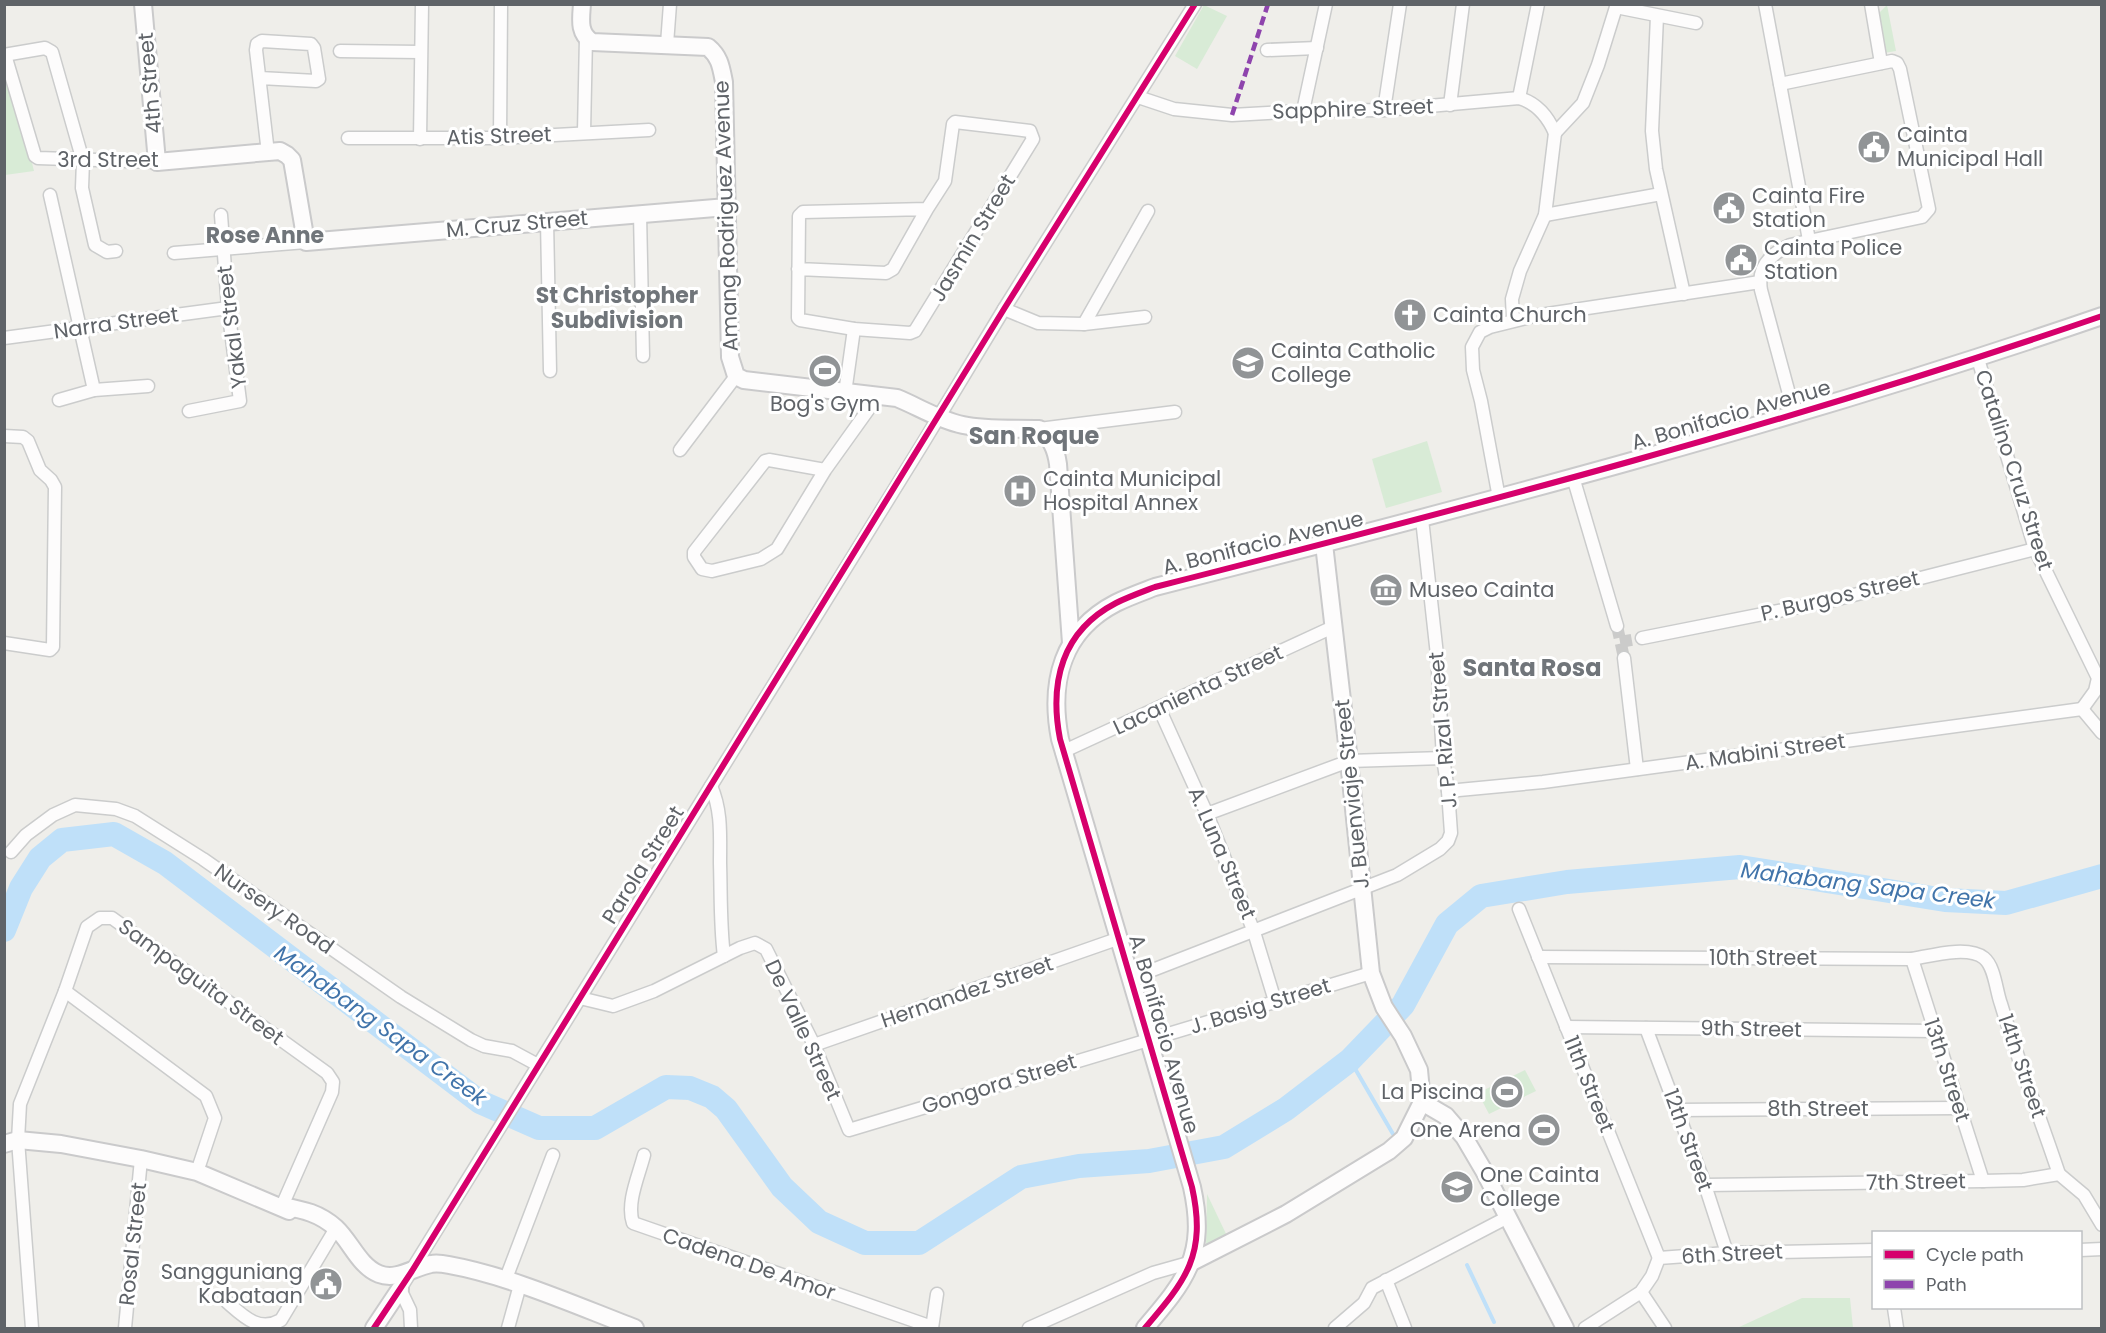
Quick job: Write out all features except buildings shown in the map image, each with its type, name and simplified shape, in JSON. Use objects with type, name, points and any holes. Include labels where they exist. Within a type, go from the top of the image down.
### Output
[{"type":"street","name":"4th Street","points":[[143,4],[157,162]]},
{"type":"street","points":[[420,139],[422,4]]},
{"type":"street","points":[[500,138],[501,4]]},
{"type":"street","points":[[582,4],[581,28],[586,37],[584,132]]},
{"type":"street","points":[[667,44],[670,4]]},
{"type":"street","name":"Parola Street","points":[[374,1329],[1195,4]]},
{"type":"street","points":[[1303,111],[1326,4]]},
{"type":"street","points":[[1384,110],[1400,4]]},
{"type":"street","points":[[1450,105],[1463,4]]},
{"type":"street","points":[[1538,4],[1519,98],[1527,100],[1544,114],[1555,133]]},
{"type":"street","points":[[1765,4],[1809,240]]},
{"type":"street","points":[[1871,4],[1881,63]]},
{"type":"street","points":[[1513,320],[1512,299],[1545,215],[1555,133],[1583,103],[1617,6],[1696,23]]},
{"type":"street","points":[[1657,16],[1652,131],[1661,194],[1684,294]]},
{"type":"street","name":"Amang Rodriguez Avenue","points":[[586,37],[592,42],[708,47],[715,53],[721,64],[724,82],[729,357],[736,376],[744,380],[897,398],[939,418],[964,426],[1039,429]]},
{"type":"street","points":[[260,78],[316,81],[319,79],[319,74],[314,48],[311,44],[259,41],[257,44],[256,50],[268,153]]},
{"type":"street","points":[[5,55],[45,48],[52,52],[83,160],[82,188],[95,245],[107,252],[116,251]]},
{"type":"street","points":[[1267,50],[1317,48]]},
{"type":"street","points":[[340,51],[420,52]]},
{"type":"street","name":"3rd Street","points":[[5,55],[35,156],[43,160],[157,162],[280,152],[292,160],[306,242]]},
{"type":"street","points":[[1780,84],[1894,61],[1900,69],[1928,206],[1928,212],[1922,217],[1790,245],[1771,256],[1763,268],[1760,282],[1794,416]]},
{"type":"street","name":"Sapphire Street","points":[[1138,97],[1174,109],[1232,115],[1384,110],[1519,98]]},
{"type":"street","name":"Jasmin Street","points":[[854,329],[910,333],[919,327],[1033,139],[1030,131],[959,121],[953,124],[945,181],[927,209]]},
{"type":"street","name":"Atis Street","points":[[348,138],[500,138],[650,130]]},
{"type":"street","points":[[1545,215],[1661,194]]},
{"type":"street","points":[[50,195],[94,390]]},
{"type":"street","name":"M. Cruz Street","points":[[306,242],[727,207]]},
{"type":"street","points":[[845,393],[854,329],[802,322],[798,318],[799,216],[809,211],[927,209]]},
{"type":"street","points":[[798,269],[890,272],[927,209]]},
{"type":"street","points":[[1084,324],[1148,211]]},
{"type":"street","points":[[640,214],[643,356]]},
{"type":"street","name":"Yakal Street","points":[[189,411],[239,403],[240,399],[228,308],[221,215]]},
{"type":"street","points":[[546,221],[550,371]]},
{"type":"street","points":[[174,253],[306,242]]},
{"type":"street","points":[[1499,498],[1473,370],[1472,347],[1480,332],[1513,320],[1760,282]]},
{"type":"street","name":"Narra Street","points":[[4,338],[228,308]]},
{"type":"street","points":[[1004,309],[1038,322],[1084,324],[1145,317]]},
{"type":"street","name":"A. Bonifacio Avenue","points":[[1145,1329],[1176,1291],[1192,1262],[1196,1213],[1192,1187],[1132,978],[1062,752],[1057,725],[1056,691],[1061,667],[1071,643],[1091,619],[1117,602],[1155,587],[1422,519],[1794,416],[1978,359],[2102,316]]},
{"type":"street","name":"Catalino Cruz Street","points":[[1978,359],[2036,549],[2100,681],[2082,710]]},
{"type":"street","points":[[680,450],[736,376]]},
{"type":"street","points":[[59,400],[94,390],[148,386]]},
{"type":"street","points":[[825,470],[765,461],[694,552],[702,569],[712,571],[761,559],[777,549],[825,470],[878,396]]},
{"type":"street","points":[[1039,429],[1175,412]]},
{"type":"street","points":[[1039,429],[1050,440],[1056,456],[1071,643]]},
{"type":"street","points":[[4,436],[23,437],[28,441],[40,470],[55,487],[54,644],[50,650],[4,643]]},
{"type":"street","points":[[1573,477],[1617,626]]},
{"type":"street","name":"J. P. Rizal Street","points":[[1361,890],[1397,875],[1440,849],[1448,841],[1451,833],[1443,758],[1437,655],[1422,519]]},
{"type":"street","name":"J. Buenviaje Street","points":[[1324,544],[1371,973],[1384,1007],[1403,1036],[1419,1070],[1422,1102]]},
{"type":"street","name":"P. Burgos Street","points":[[1642,638],[1834,600],[2036,549]]},
{"type":"street","name":"Lacanienta Street","points":[[1062,752],[1333,627]]},
{"type":"street","points":[[1624,658],[1637,769]]},
{"type":"street","name":"A. Luna Street","points":[[1159,708],[1207,814],[1254,932],[1275,1001]]},
{"type":"street","points":[[2082,710],[2102,733]]},
{"type":"street","name":"A. Mabini Street","points":[[1448,791],[1543,782],[2082,710]]},
{"type":"street","points":[[1207,814],[1349,761],[1443,758]]},
{"type":"street","points":[[711,786],[718,801],[720,818],[724,956]]},
{"type":"street","name":"Nursery Road","points":[[11,852],[26,835],[53,815],[75,805],[116,809],[135,816],[202,859],[400,997],[471,1040],[484,1046],[512,1051],[538,1065]]},
{"type":"street","points":[[1132,978],[1361,890]]},
{"type":"street","name":"11th Street","points":[[1519,909],[1659,1258]]},
{"type":"street","name":"Sampaguita Street","points":[[32,1329],[11,1142],[20,1104],[65,991],[87,927],[100,918],[112,918],[327,1073],[333,1082],[332,1092],[282,1206]]},
{"type":"street","name":"Hernandez Street","points":[[814,1045],[1120,938]]},
{"type":"street","name":"De Valle Street","points":[[580,998],[613,1006],[654,992],[754,943],[766,949],[814,1045],[849,1130]]},
{"type":"street","name":"10th Street","points":[[1538,957],[1912,958],[1960,952],[1975,953],[1985,958]]},
{"type":"street","name":"13th Street","points":[[1912,958],[1983,1181]]},
{"type":"street","name":"14th Street","points":[[1985,958],[1990,967],[2059,1174]]},
{"type":"street","name":"J. Basig Street","points":[[1149,1039],[1371,973]]},
{"type":"street","points":[[65,991],[206,1096],[216,1118],[197,1172]]},
{"type":"street","name":"9th Street","points":[[1566,1027],[1935,1031]]},
{"type":"street","name":"12th Street","points":[[1646,1028],[1705,1185],[1727,1253]]},
{"type":"street","name":"Gongora Street","points":[[849,1130],[1149,1039]]},
{"type":"street","points":[[1029,1329],[1153,1273],[1192,1262],[1287,1214],[1389,1151],[1404,1138],[1422,1102],[1446,1116],[1464,1137],[1565,1329]]},
{"type":"street","name":"8th Street","points":[[1677,1110],[1959,1108]]},
{"type":"street","points":[[11,1142],[61,1144],[197,1172],[282,1206],[313,1212],[336,1228],[362,1262],[372,1271],[390,1277],[432,1264],[448,1264],[512,1283],[635,1329]]},
{"type":"street","points":[[508,1329],[512,1283],[553,1155]]},
{"type":"street","name":"Cadena De Amor","points":[[644,1155],[631,1205],[630,1215],[633,1223],[932,1328]]},
{"type":"street","name":"Rosal Street","points":[[125,1329],[141,1159]]},
{"type":"street","points":[[2059,1174],[2085,1195],[2102,1225]]},
{"type":"street","name":"7th Street","points":[[1705,1185],[2023,1180],[2059,1174]]},
{"type":"street","points":[[1335,1329],[1364,1303],[1372,1288],[1508,1217]]},
{"type":"street","points":[[227,1302],[245,1318],[260,1325],[272,1324],[281,1320],[336,1228]]},
{"type":"street","points":[[2082,1250],[2102,1249]]},
{"type":"street","name":"6th Street","points":[[1585,1329],[1641,1292],[1652,1276],[1659,1258],[1727,1253],[1872,1250]]},
{"type":"street","points":[[1386,1280],[1405,1329]]},
{"type":"street","points":[[400,1288],[410,1310],[411,1329]]},
{"type":"street","points":[[1641,1292],[1665,1329]]},
{"type":"street","points":[[932,1328],[937,1294]]},
{"type":"street","points":[[1894,1309],[1897,1329]]},
{"type":"green space","points":[[1204,5],[1227,16],[1197,69],[1175,56]]},
{"type":"green space","points":[[1887,5],[1896,51],[1884,53],[1877,15]]},
{"type":"green space","points":[[4,65],[8,65],[34,171],[5,175]]},
{"type":"green space","points":[[1427,441],[1442,492],[1386,508],[1372,459]]},
{"type":"green space","name":"La Piscina","points":[[1525,1070],[1536,1091],[1489,1114],[1478,1093]]},
{"type":"green space","points":[[1207,1194],[1228,1238],[1206,1249]]},
{"type":"green space","points":[[1802,1298],[1850,1298],[1853,1328],[1737,1328]]},
{"type":"waterway","name":"Mahabang Sapa Creek","points":[[4,930],[21,888],[40,858],[62,840],[114,834],[165,863],[480,1102],[539,1128],[595,1128],[666,1087],[690,1088],[712,1097],[726,1109],[782,1187],[819,1222],[865,1243],[919,1243],[1021,1177],[1079,1166],[1149,1161],[1224,1147],[1286,1109],[1350,1060],[1403,1005],[1447,924],[1481,896],[1567,882],[1740,867],[1945,900],[2006,903],[2102,876]]},
{"type":"waterway","points":[[1350,1060],[1393,1134]]},
{"type":"waterway","points":[[1467,1265],[1494,1322]]},
{"type":"tunnel","points":[[1617,626],[1624,658]]},
{"type":"tunnel","points":[[1620,642],[1642,638]]},
{"type":"marked path","points":[[1232,115],[1268,4]]},
{"type":"cycle path","points":[[374,1328],[412,1271],[1004,309],[1195,4]]},
{"type":"cycle path","points":[[1145,1328],[1172,1295],[1190,1265],[1195,1249],[1196,1211],[1192,1187],[1060,739],[1057,718],[1059,678],[1072,643],[1083,628],[1116,603],[1155,587],[1393,526],[1750,427],[1868,392],[2102,316]]},
{"type":"place","name":"Cainta Municipal Hall","points":[[1874,147]]},
{"type":"place","name":"Cainta Fire Station","points":[[1729,208]]},
{"type":"place","name":"Cainta Police Station","points":[[1741,260]]},
{"type":"place","name":"Cainta Church","points":[[1410,315]]},
{"type":"place","name":"Cainta Catholic College","points":[[1248,363]]},
{"type":"place","name":"Bog's Gym","points":[[825,371]]},
{"type":"place","name":"Cainta Municipal Hospital Annex","points":[[1020,491]]},
{"type":"place","name":"Museo Cainta","points":[[1386,590]]},
{"type":"place","name":"La Piscina","points":[[1507,1092]]},
{"type":"place","name":"One Arena","points":[[1544,1130]]},
{"type":"place","name":"One Cainta College","points":[[1457,1187]]},
{"type":"place","name":"Sangguniang Kabataan","points":[[326,1284]]},
{"type":"district","name":"Rose Anne","points":[[265,235]]},
{"type":"district","name":"St Christopher Subdivision","points":[[617,308]]},
{"type":"district","name":"San Roque","points":[[1034,436]]},
{"type":"district","name":"Santa Rosa","points":[[1532,668]]}]
